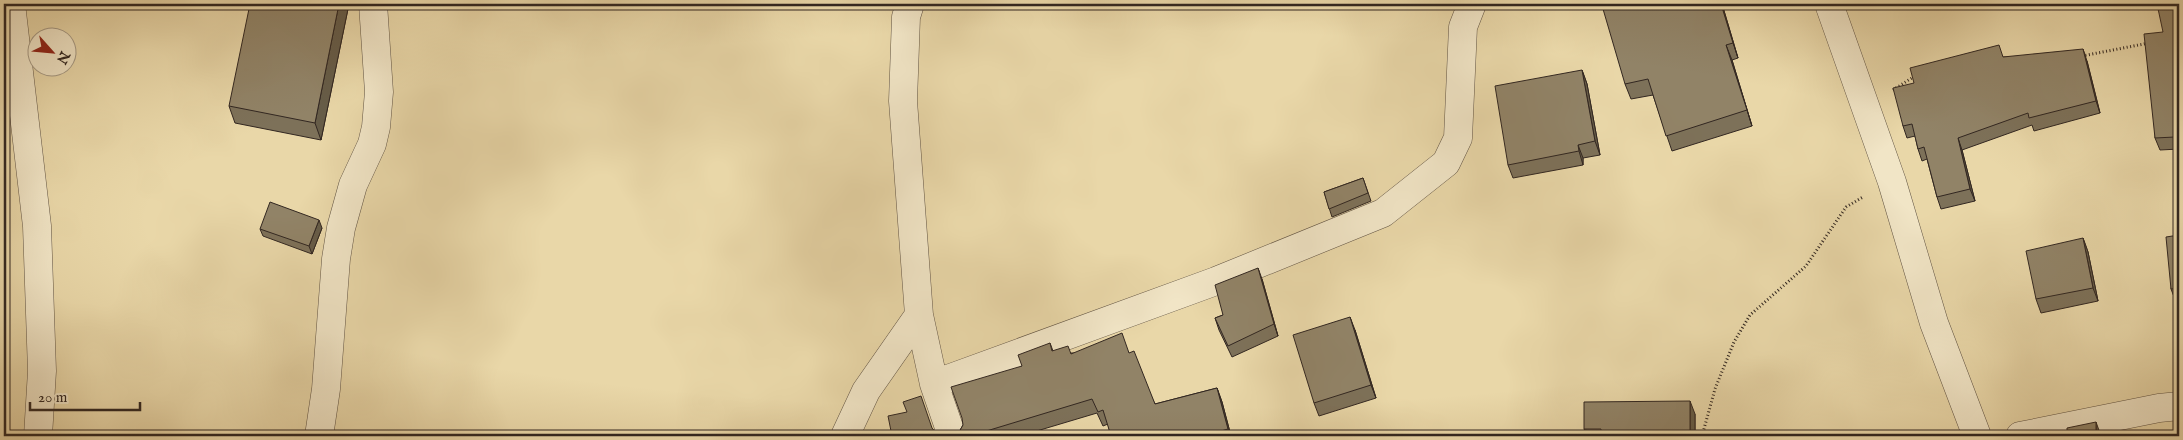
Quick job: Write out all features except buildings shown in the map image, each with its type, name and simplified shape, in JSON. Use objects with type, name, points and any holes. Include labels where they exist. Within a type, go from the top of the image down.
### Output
[{"type":"street","points":[[12,4],[36,226],[42,371],[38,436]]},
{"type":"street","points":[[319,436],[326,389],[336,259],[341,228],[353,185],[372,144],[376,127],[379,92],[373,4]]},
{"type":"street","points":[[910,4],[906,18],[903,101],[919,315],[934,384],[952,436]]},
{"type":"street","points":[[934,384],[1216,281],[1383,213],[1446,163],[1458,138],[1464,27],[1472,4]]},
{"type":"street","points":[[1829,4],[1892,182],[1934,323],[1976,436]]},
{"type":"street","points":[[845,436],[866,391],[919,315]]},
{"type":"street","points":[[2020,436],[2159,408],[2179,406]]},
{"type":"path","points":[[2074,58],[2158,42]]},
{"type":"path","points":[[1866,107],[1920,74]]},
{"type":"path","points":[[1702,436],[1715,389],[1734,342],[1750,315],[1806,266],[1846,207],[1892,182]]}]
